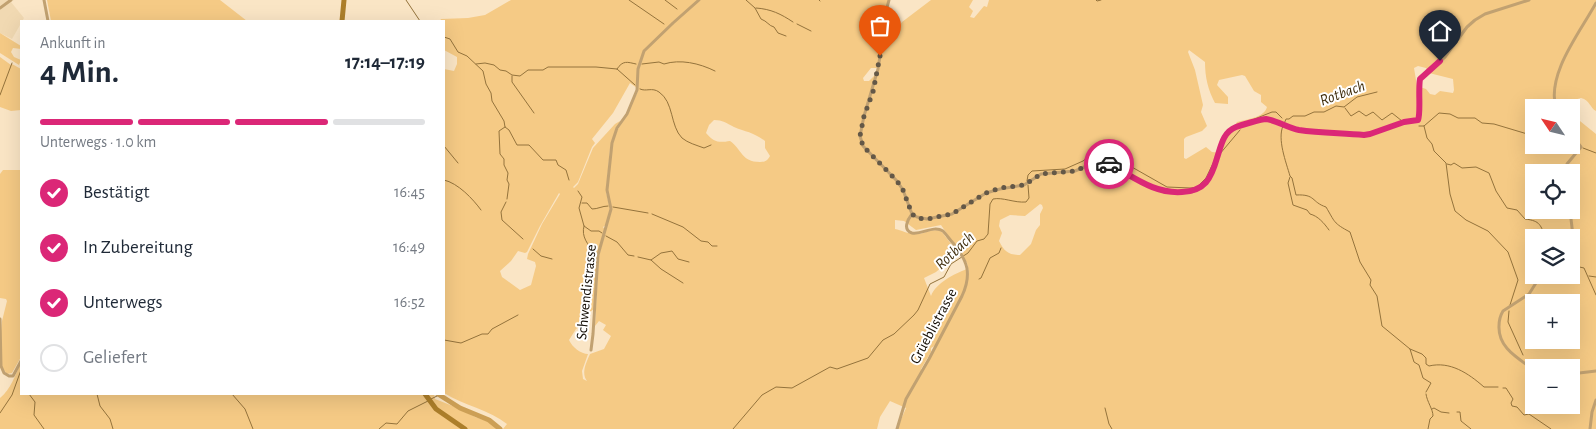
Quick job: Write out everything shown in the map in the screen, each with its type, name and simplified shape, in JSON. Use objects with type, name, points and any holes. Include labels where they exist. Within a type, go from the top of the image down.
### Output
[{"type":"street","points":[[0,8],[11,0]]},
{"type":"street","points":[[44,0],[48,20]]},
{"type":"street","points":[[342,20],[344,0]]},
{"type":"street","name":"Schwendistrasse","points":[[591,350],[594,334],[598,256],[611,209],[607,190],[612,143],[617,128],[627,114],[637,90],[638,69],[644,51],[667,30],[672,22],[699,0]]},
{"type":"street","points":[[889,0],[879,37],[880,56],[878,69],[860,136],[863,146],[897,181],[903,190],[912,214],[917,218],[927,219],[952,214],[986,193],[1000,188],[1024,185],[1041,174],[1075,171],[1098,161],[1111,165],[1144,184],[1164,192],[1192,192],[1202,188],[1212,173],[1222,140],[1228,133],[1237,127],[1265,119],[1300,130],[1364,135],[1404,122],[1418,120],[1420,117],[1418,100],[1420,79],[1445,57],[1470,23],[1479,17],[1529,0]]},
{"type":"street","points":[[1555,99],[1554,91],[1563,62],[1596,4]]},
{"type":"street","points":[[1567,164],[1576,154]]},
{"type":"street","name":"Grüeblistrasse","points":[[897,429],[906,399],[966,287],[968,268],[955,246],[942,231],[932,229],[914,233],[910,232],[907,228],[907,221],[912,214]]},
{"type":"street","points":[[1525,363],[1504,346],[1499,334],[1499,323],[1502,312],[1529,294],[1535,284]]},
{"type":"street","points":[[0,319],[1,366],[4,373],[12,376],[20,363]]},
{"type":"street","points":[[1580,373],[1596,371]]},
{"type":"street","points":[[428,398],[442,413],[464,429]]},
{"type":"street","points":[[1590,429],[1596,400]]},
{"type":"shaded area","points":[[0,0],[14,0],[11,2],[24,18],[20,20],[20,25],[12,39],[0,33]]},
{"type":"shaded area","points":[[47,0],[220,0],[246,20],[51,20]]},
{"type":"shaded area","points":[[511,0],[888,0],[879,33],[880,56],[878,68],[871,68],[863,78],[864,81],[869,81],[877,73],[870,97],[879,69],[881,48],[894,41],[897,28],[902,22],[931,0],[973,0],[969,7],[973,11],[970,17],[974,18],[984,6],[987,7],[989,0],[1596,0],[1596,111],[1586,100],[1581,98],[1525,99],[1525,154],[1580,154],[1580,121],[1596,134],[1596,429],[897,429],[906,408],[890,401],[880,417],[877,429],[503,429],[507,424],[500,419],[445,394],[445,69],[454,71],[457,57],[445,51],[445,20],[440,20],[485,15]],"holes":[[[1189,50],[1205,62],[1207,83],[1215,103],[1228,104],[1228,97],[1217,85],[1219,80],[1242,75],[1245,76],[1254,91],[1261,95],[1261,102],[1267,107],[1259,116],[1237,122],[1226,140],[1221,153],[1212,152],[1206,147],[1186,159],[1184,158],[1184,139],[1202,131],[1207,126],[1201,112],[1203,105]],[[1418,66],[1426,68],[1429,73],[1453,79],[1453,93],[1440,91],[1435,95],[1417,86],[1414,68]],[[630,83],[638,91],[617,131],[611,147],[607,188],[611,209],[599,256],[595,326],[599,321],[606,325],[603,330],[611,336],[604,349],[590,354],[584,371],[587,381],[583,379],[582,371],[588,354],[577,350],[569,340],[587,315],[594,309],[597,259],[605,230],[603,227],[606,225],[610,209],[606,192],[610,149],[620,121],[593,148],[578,184],[573,187],[578,182],[595,143],[592,139],[613,113]],[[714,120],[722,121],[765,141],[765,148],[770,156],[767,160],[763,162],[749,160],[730,141],[722,142],[711,138],[706,133],[709,125]],[[559,193],[528,254],[527,259],[535,262],[536,266],[531,285],[520,290],[502,277],[500,271],[518,251],[527,252]],[[1040,204],[1042,205],[1040,225],[1031,244],[1020,255],[1007,252],[999,241],[1002,233],[999,226],[1000,220],[1010,215],[1025,216]],[[895,220],[904,221],[916,230],[941,225],[967,263],[969,273],[964,294],[952,317],[965,286],[967,269],[941,283],[931,296],[924,278],[936,272],[958,253],[942,232],[935,230],[915,234],[895,229]],[[946,327],[922,371],[921,369],[931,352],[931,348],[936,345]]]},
{"type":"shaded area","points":[[0,33],[20,45],[20,49],[13,48],[11,52],[14,57],[20,60],[19,65],[0,53]]},
{"type":"shaded area","points":[[0,57],[20,68],[20,110],[11,111],[0,107]]},
{"type":"shaded area","points":[[3,170],[20,170],[20,359],[12,373],[7,374],[2,368],[1,332],[7,301],[0,298],[0,174]]},
{"type":"shaded area","points":[[20,365],[20,395],[424,395],[461,429],[0,429],[0,398],[10,386]]},
{"type":"shaded area","points":[[427,395],[434,395],[435,399],[490,422],[499,429],[466,429],[439,410]]},
{"type":"waterway","points":[[406,0],[419,20]]},
{"type":"waterway","points":[[629,0],[664,24]]},
{"type":"waterway","points":[[665,0],[677,9]]},
{"type":"waterway","points":[[746,0],[755,8],[761,19],[774,27],[778,33],[786,36]]},
{"type":"waterway","points":[[1096,0],[1101,0]]},
{"type":"waterway","points":[[756,8],[776,12],[793,22]]},
{"type":"waterway","points":[[797,24],[811,31]]},
{"type":"waterway","points":[[445,37],[450,39],[458,52],[467,56],[483,71],[492,101],[504,121],[505,127],[509,130],[517,145],[529,145],[543,160],[556,160],[558,165],[566,170],[569,180]]},
{"type":"waterway","points":[[617,69],[625,62],[636,64]]},
{"type":"waterway","points":[[642,64],[683,62],[696,64],[715,71]]},
{"type":"waterway","points":[[0,95],[12,63]]},
{"type":"waterway","points":[[476,64],[494,65],[500,70],[520,76],[528,70],[543,70],[548,67],[617,69],[635,85]]},
{"type":"waterway","points":[[512,76],[512,82],[534,113]]},
{"type":"waterway","points":[[640,89],[656,91],[664,96],[670,108],[675,127],[682,138],[689,143],[704,148],[711,145]]},
{"type":"waterway","name":"Rotbach","points":[[1284,124],[1286,119],[1293,116],[1305,116],[1314,112],[1324,112],[1336,106],[1344,107],[1357,97],[1377,92]]},
{"type":"waterway","points":[[1345,108],[1351,116],[1359,111],[1366,116],[1373,112],[1382,120],[1392,113],[1402,121]]},
{"type":"waterway","name":"Rotbach","points":[[1242,124],[1272,112],[1276,112],[1282,118]]},
{"type":"waterway","points":[[1419,126],[1424,126],[1439,113],[1450,114],[1458,118],[1475,118],[1482,123],[1494,124],[1525,133]]},
{"type":"waterway","points":[[1283,126],[1281,131],[1283,151],[1296,195],[1310,197],[1326,207],[1335,222],[1350,232],[1360,262],[1371,280],[1370,285],[1377,296],[1382,326],[1410,349],[1414,362],[1419,365],[1423,378],[1431,383],[1426,392]]},
{"type":"waterway","points":[[1424,126],[1427,138],[1432,144],[1434,151],[1446,163],[1450,194],[1455,211],[1466,220],[1488,231],[1508,252],[1518,280],[1510,305]]},
{"type":"waterway","points":[[505,127],[499,131],[500,154],[504,159],[504,165],[508,173],[507,199]]},
{"type":"waterway","name":"Rotbach","points":[[1219,155],[1240,130]]},
{"type":"waterway","points":[[445,147],[458,163]]},
{"type":"waterway","points":[[1583,148],[1596,153]]},
{"type":"waterway","name":"Rotbach","points":[[1027,181],[1028,175],[1032,171],[1065,169],[1083,161],[1096,151],[1103,150],[1111,151],[1123,162],[1167,187],[1191,188],[1197,187],[1206,178],[1216,157]]},
{"type":"waterway","points":[[1447,164],[1451,165],[1454,163],[1462,168],[1476,167],[1489,173],[1496,191],[1507,208],[1517,210],[1525,219],[1537,222],[1542,229]]},
{"type":"waterway","points":[[1290,177],[1288,183],[1293,205],[1307,210],[1310,214],[1316,216],[1329,230]]},
{"type":"waterway","points":[[445,180],[460,188],[481,210]]},
{"type":"waterway","name":"Rotbach","points":[[733,429],[762,395],[776,387],[792,388],[830,367],[837,369],[868,358],[883,340],[894,334],[914,315],[930,284],[944,277],[951,264],[968,253],[977,241],[984,239],[988,234],[990,204],[993,199],[1026,202],[1029,198],[1028,185]]},
{"type":"waterway","points":[[578,191],[582,197],[579,208],[584,226],[591,231],[602,233]]},
{"type":"waterway","points":[[506,202],[501,212],[502,220],[523,239]]},
{"type":"waterway","points":[[582,203],[587,203],[592,209],[608,206]]},
{"type":"waterway","points":[[613,207],[648,213]]},
{"type":"waterway","points":[[652,214],[683,227],[701,241],[717,246]]},
{"type":"waterway","points":[[584,226],[584,237],[594,253],[594,259]]},
{"type":"waterway","points":[[606,236],[617,242],[628,255],[634,256]]},
{"type":"waterway","points":[[979,279],[990,258],[999,253],[1001,248]]},
{"type":"waterway","points":[[533,249],[541,256],[552,259]]},
{"type":"waterway","points":[[638,257],[651,260],[661,253],[672,251],[678,259],[689,262]]},
{"type":"waterway","points":[[651,260],[683,283]]},
{"type":"waterway","points":[[1580,267],[1584,268],[1596,295]]},
{"type":"waterway","points":[[1589,276],[1596,277]]},
{"type":"waterway","points":[[1509,311],[1508,322],[1523,355]]},
{"type":"waterway","points":[[445,340],[461,343],[482,334],[488,334],[492,329],[518,315]]},
{"type":"waterway","points":[[1410,349],[1422,354],[1426,358],[1426,364],[1429,366],[1444,365],[1458,369],[1484,387],[1498,387]]},
{"type":"waterway","points":[[0,413],[12,395],[20,373]]},
{"type":"waterway","points":[[1503,388],[1506,388],[1513,399],[1512,406],[1517,407],[1524,415],[1529,414],[1551,429]]},
{"type":"waterway","points":[[1426,394],[1433,416],[1430,419],[1428,429]]},
{"type":"waterway","points":[[30,395],[35,402],[34,415],[44,429]]},
{"type":"waterway","points":[[97,395],[100,406],[110,419],[113,429]]},
{"type":"waterway","points":[[233,395],[245,409],[253,429]]},
{"type":"waterway","points":[[431,399],[439,395]]},
{"type":"waterway","points":[[440,395],[460,408],[489,420],[500,429]]},
{"type":"waterway","points":[[379,429],[386,423],[397,424],[408,411],[428,401]]},
{"type":"waterway","points":[[1105,408],[1112,429]]},
{"type":"waterway","points":[[1432,409],[1449,413]]},
{"type":"waterway","points":[[1457,412],[1460,412],[1461,421],[1471,429]]},
{"type":"way so far","points":[[880,56],[873,92],[864,116],[860,136],[863,146],[897,181],[903,190],[912,214],[917,218],[927,219],[952,214],[986,193],[1000,188],[1019,187],[1041,174],[1075,171],[1098,161],[1109,164]]},
{"type":"route","points":[[1109,164],[1144,184],[1164,192],[1192,192],[1202,188],[1205,184],[1212,173],[1222,140],[1232,129],[1237,127],[1268,119],[1300,130],[1364,135],[1404,122],[1418,120],[1420,117],[1418,100],[1420,79],[1440,61]]}]
